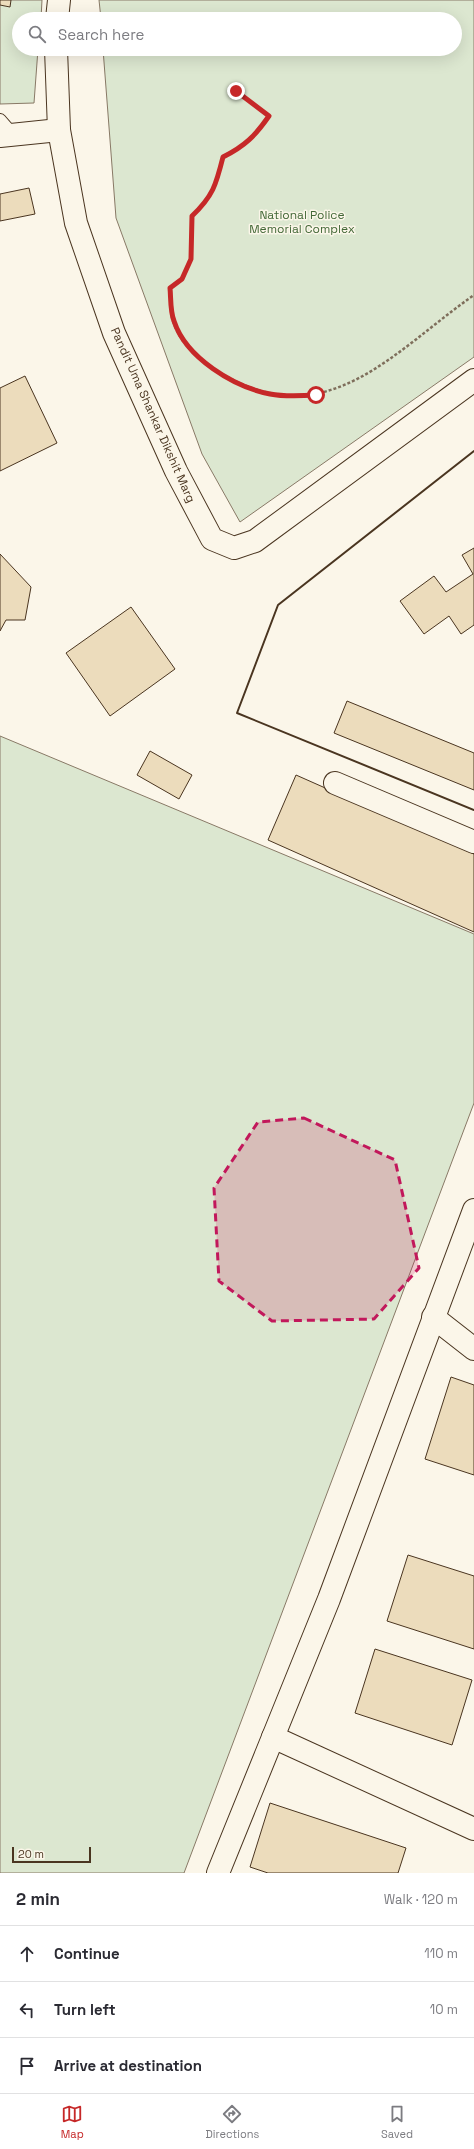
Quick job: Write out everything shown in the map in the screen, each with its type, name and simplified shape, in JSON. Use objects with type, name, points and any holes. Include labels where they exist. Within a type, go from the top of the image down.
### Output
[{"type":"street","points":[[58,12],[59,0]]},
{"type":"street","name":"Pandit Uma Shankar Dikshit Marg","points":[[56,56],[59,130],[76,223],[114,333],[176,471],[212,539],[234,548],[255,541],[474,380]]},
{"type":"street","points":[[4,130],[59,130]]},
{"type":"street","points":[[335,783],[474,842]]},
{"type":"street","points":[[218,1873],[329,1600],[474,1210]]},
{"type":"street","points":[[433,1317],[474,1349]]},
{"type":"street","points":[[273,1737],[474,1828]]},
{"type":"path","points":[[236,91],[269,116],[255,136],[239,149],[223,157],[217,181],[207,202],[192,216],[191,259],[182,279],[170,288],[173,321],[182,339],[196,356],[225,376],[255,390],[272,395],[316,395],[341,387],[369,371],[404,348],[474,295]]},
{"type":"highlighted area","points":[[304,1118],[395,1160],[419,1268],[374,1319],[272,1321],[219,1281],[214,1188],[258,1122]]},
{"type":"green space","points":[[0,0],[42,0],[41,12],[12,12],[12,56],[37,56],[34,103],[0,104]]},
{"type":"green space","name":"National Police Memorial Complex","points":[[99,0],[474,0],[474,357],[240,522],[202,454],[116,218],[104,56],[462,56],[462,12],[100,12]]},
{"type":"green space","points":[[0,736],[474,934],[474,1103],[184,1873],[0,1873]]},
{"type":"building","points":[[0,0],[11,0],[10,7],[0,5]]},
{"type":"building","points":[[29,188],[35,214],[0,221],[0,194]]},
{"type":"building","points":[[25,376],[57,443],[0,471],[0,388]]},
{"type":"building","points":[[474,548],[474,625],[461,634],[449,616],[424,634],[400,601],[434,576],[446,592],[473,574],[462,555]]},
{"type":"building","points":[[0,554],[31,587],[25,620],[6,620],[0,631]]},
{"type":"building","points":[[131,607],[175,669],[110,716],[66,653]]},
{"type":"building","points":[[347,701],[474,753],[474,790],[334,733]]},
{"type":"building","points":[[150,751],[192,775],[179,799],[137,775]]},
{"type":"building","points":[[296,775],[474,854],[474,932],[268,840]]},
{"type":"building","points":[[451,1377],[474,1385],[474,1475],[425,1459]]},
{"type":"building","points":[[408,1555],[474,1576],[474,1649],[387,1621]]},
{"type":"building","points":[[375,1649],[472,1680],[452,1745],[355,1713]]},
{"type":"building","points":[[270,1803],[406,1848],[398,1873],[268,1873],[250,1867]]},
{"type":"wall","points":[[474,451],[278,605],[237,713],[474,810]]},
{"type":"route","points":[[236,91],[269,116],[255,136],[239,149],[223,157],[217,181],[207,202],[192,216],[191,259],[182,279],[170,288],[173,321],[182,339],[196,356],[225,376],[255,390],[272,395],[316,395]]}]
